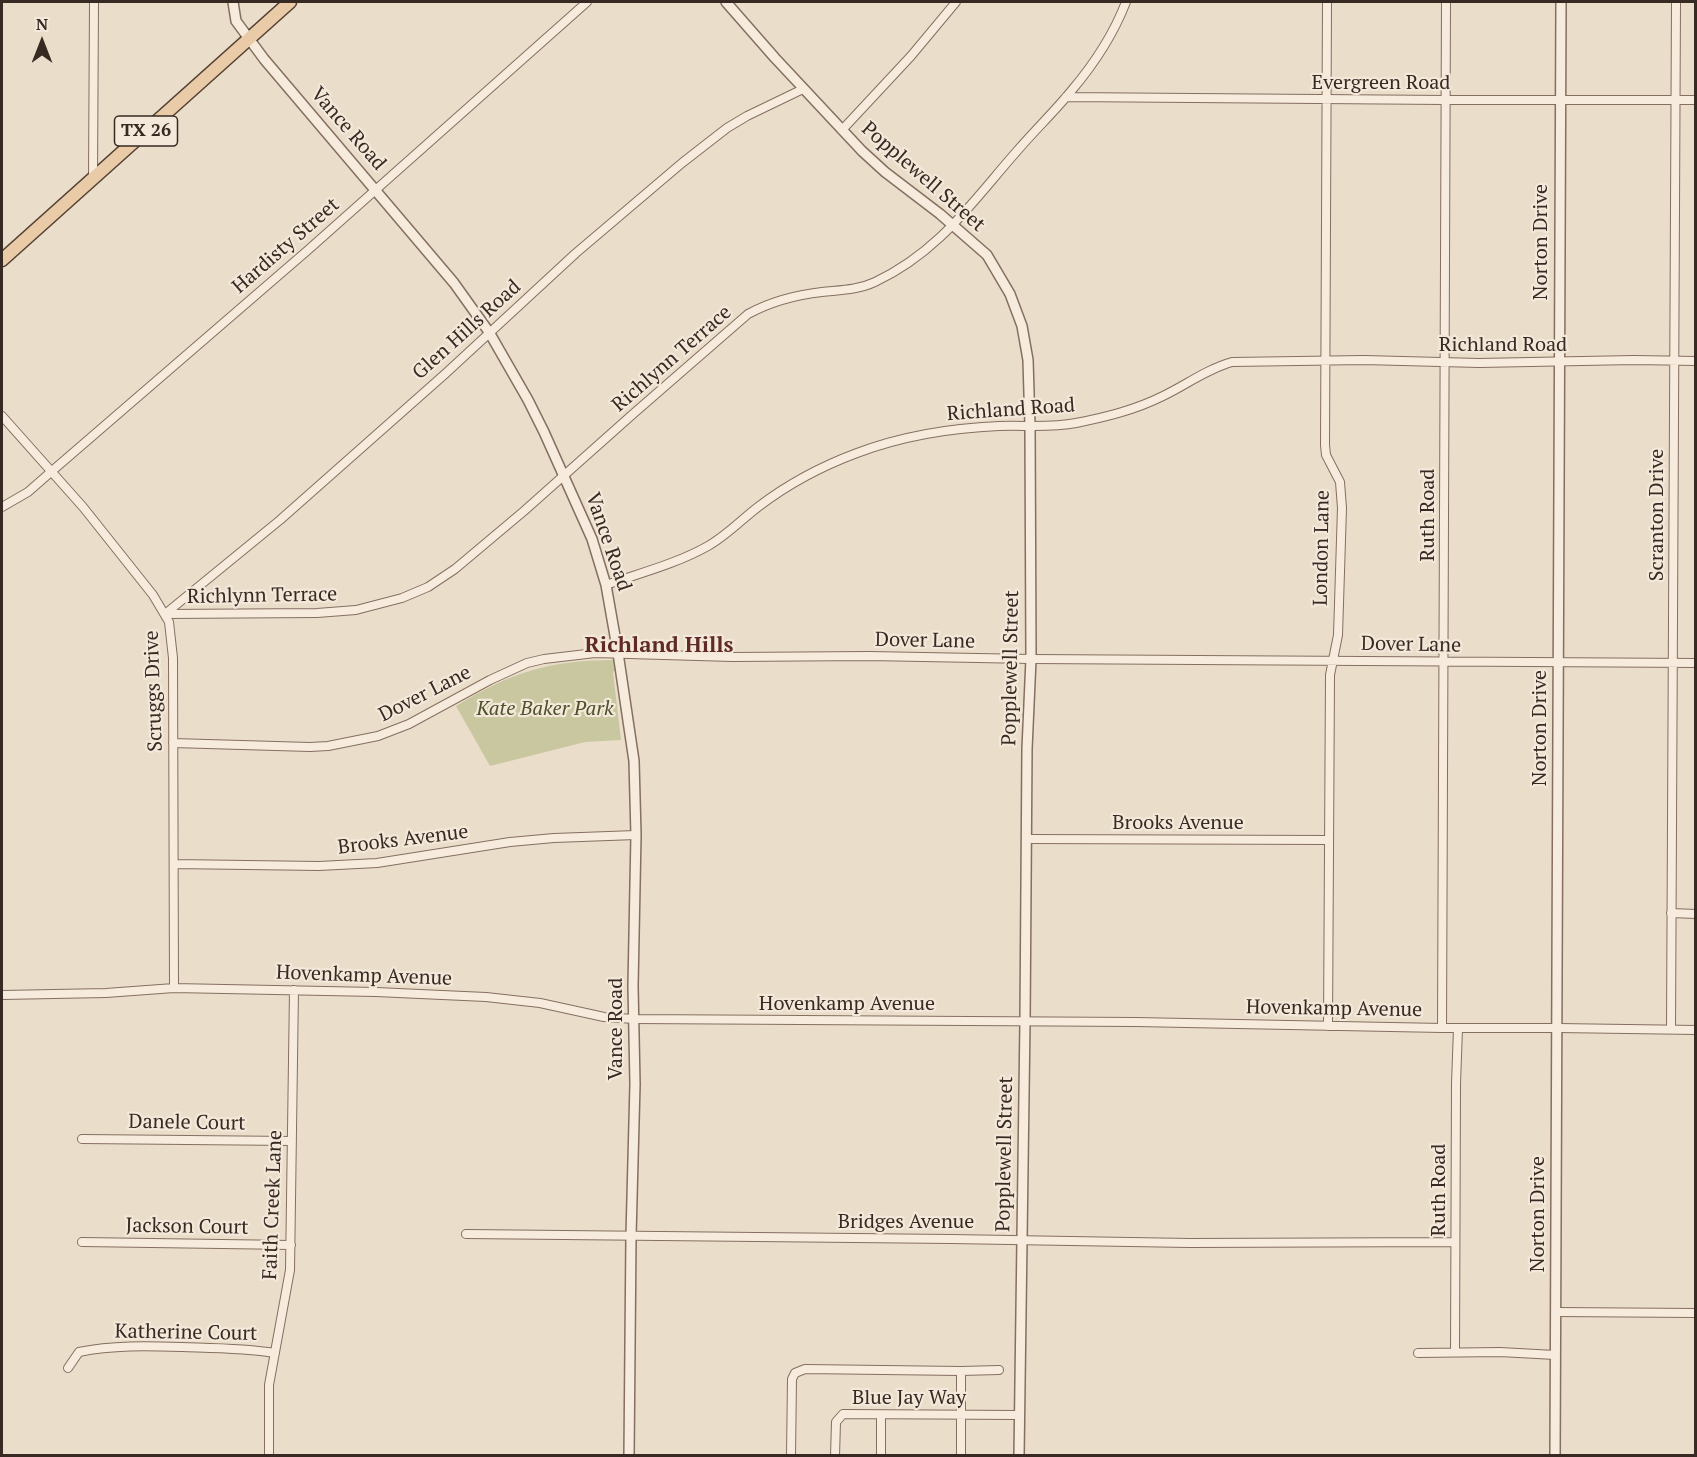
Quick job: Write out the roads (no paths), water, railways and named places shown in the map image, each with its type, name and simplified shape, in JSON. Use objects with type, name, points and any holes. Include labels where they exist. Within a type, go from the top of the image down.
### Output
[{"type":"main road","name":"TX 26","points":[[2,260],[290,2]]},
{"type":"street","points":[[93,178],[94,2]]},
{"type":"street","name":"Vance Road","points":[[233,2],[236,21],[249,38],[296,97],[454,283],[489,332],[528,400],[564,476],[592,539],[606,585],[634,760],[636,836],[629,1455]]},
{"type":"street","name":"Hardisty Street","points":[[2,507],[28,492],[587,2]]},
{"type":"street","name":"Popplewell Street","points":[[726,2],[862,151],[987,255],[1010,294],[1022,326],[1028,360],[1030,426],[1031,659],[1027,749],[1019,1455]]},
{"type":"street","points":[[842,130],[911,56],[956,2]]},
{"type":"street","name":"Richlynn Terrace","points":[[165,614],[317,613],[356,610],[402,598],[428,587],[455,569],[524,511],[748,314],[791,297],[847,290],[873,284],[903,268],[929,249],[952,226],[1092,64],[1126,2]]},
{"type":"street","name":"London Lane","points":[[1327,2],[1325,445],[1326,455],[1340,482],[1342,508],[1338,635],[1330,675],[1328,1026]]},
{"type":"street","name":"Ruth Road","points":[[1442,1028],[1446,2]]},
{"type":"street","name":"Norton Drive","points":[[1555,1455],[1561,2]]},
{"type":"street","name":"Scranton Drive","points":[[1671,1029],[1676,2]]},
{"type":"street","name":"Glen Hills Road","points":[[165,614],[280,520],[576,253],[691,156],[727,128],[747,116],[803,89]]},
{"type":"street","name":"Evergreen Road","points":[[1065,97],[1695,100]]},
{"type":"street","name":"Richland Road","points":[[606,585],[699,551],[760,505],[814,471],[858,452],[937,432],[975,427],[1073,424],[1127,411],[1162,397],[1221,365],[1232,362],[1695,361]]},
{"type":"street","name":"Scruggs Drive","points":[[2,416],[52,471],[138,574],[165,614],[170,628],[173,658],[174,988]]},
{"type":"street","name":"Dover Lane","points":[[173,743],[310,747],[357,741],[378,736],[408,724],[527,663],[544,658],[595,653],[732,657],[869,656],[1695,663]]},
{"type":"street","name":"Brooks Avenue","points":[[174,864],[319,866],[377,863],[510,842],[554,838],[636,836]]},
{"type":"street","name":"Brooks Avenue","points":[[1026,839],[1329,840]]},
{"type":"street","points":[[1671,913],[1695,914]]},
{"type":"street","name":"Hovenkamp Avenue","points":[[2,995],[106,993],[174,988],[486,997],[540,1003],[604,1017],[634,1020],[1025,1021],[1695,1030]]},
{"type":"street","name":"Faith Creek Lane","points":[[269,1455],[270,1386],[290,1270],[294,990]]},
{"type":"street","name":"Ruth Road","points":[[1455,1352],[1458,1028]]},
{"type":"street","name":"Danele Court","points":[[82,1139],[292,1141]]},
{"type":"street","name":"Bridges Avenue","points":[[466,1234],[1190,1243],[1455,1242]]},
{"type":"street","name":"Jackson Court","points":[[82,1242],[291,1245]]},
{"type":"street","points":[[1556,1312],[1695,1313]]},
{"type":"street","name":"Katherine Court","points":[[68,1368],[79,1352],[125,1346],[249,1349],[275,1353]]},
{"type":"street","points":[[1418,1353],[1500,1352],[1555,1355]]},
{"type":"street","points":[[791,1455],[792,1379],[795,1372],[805,1369],[999,1370]]},
{"type":"street","points":[[961,1371],[961,1455]]},
{"type":"street","name":"Blue Jay Way","points":[[835,1455],[836,1422],[843,1414],[1019,1415]]},
{"type":"street","points":[[881,1415],[881,1455]]},
{"type":"district","name":"Richland Hills","points":[[659,646]]},
{"type":"park label","name":"Kate Baker Park","points":[[545,709]]}]
